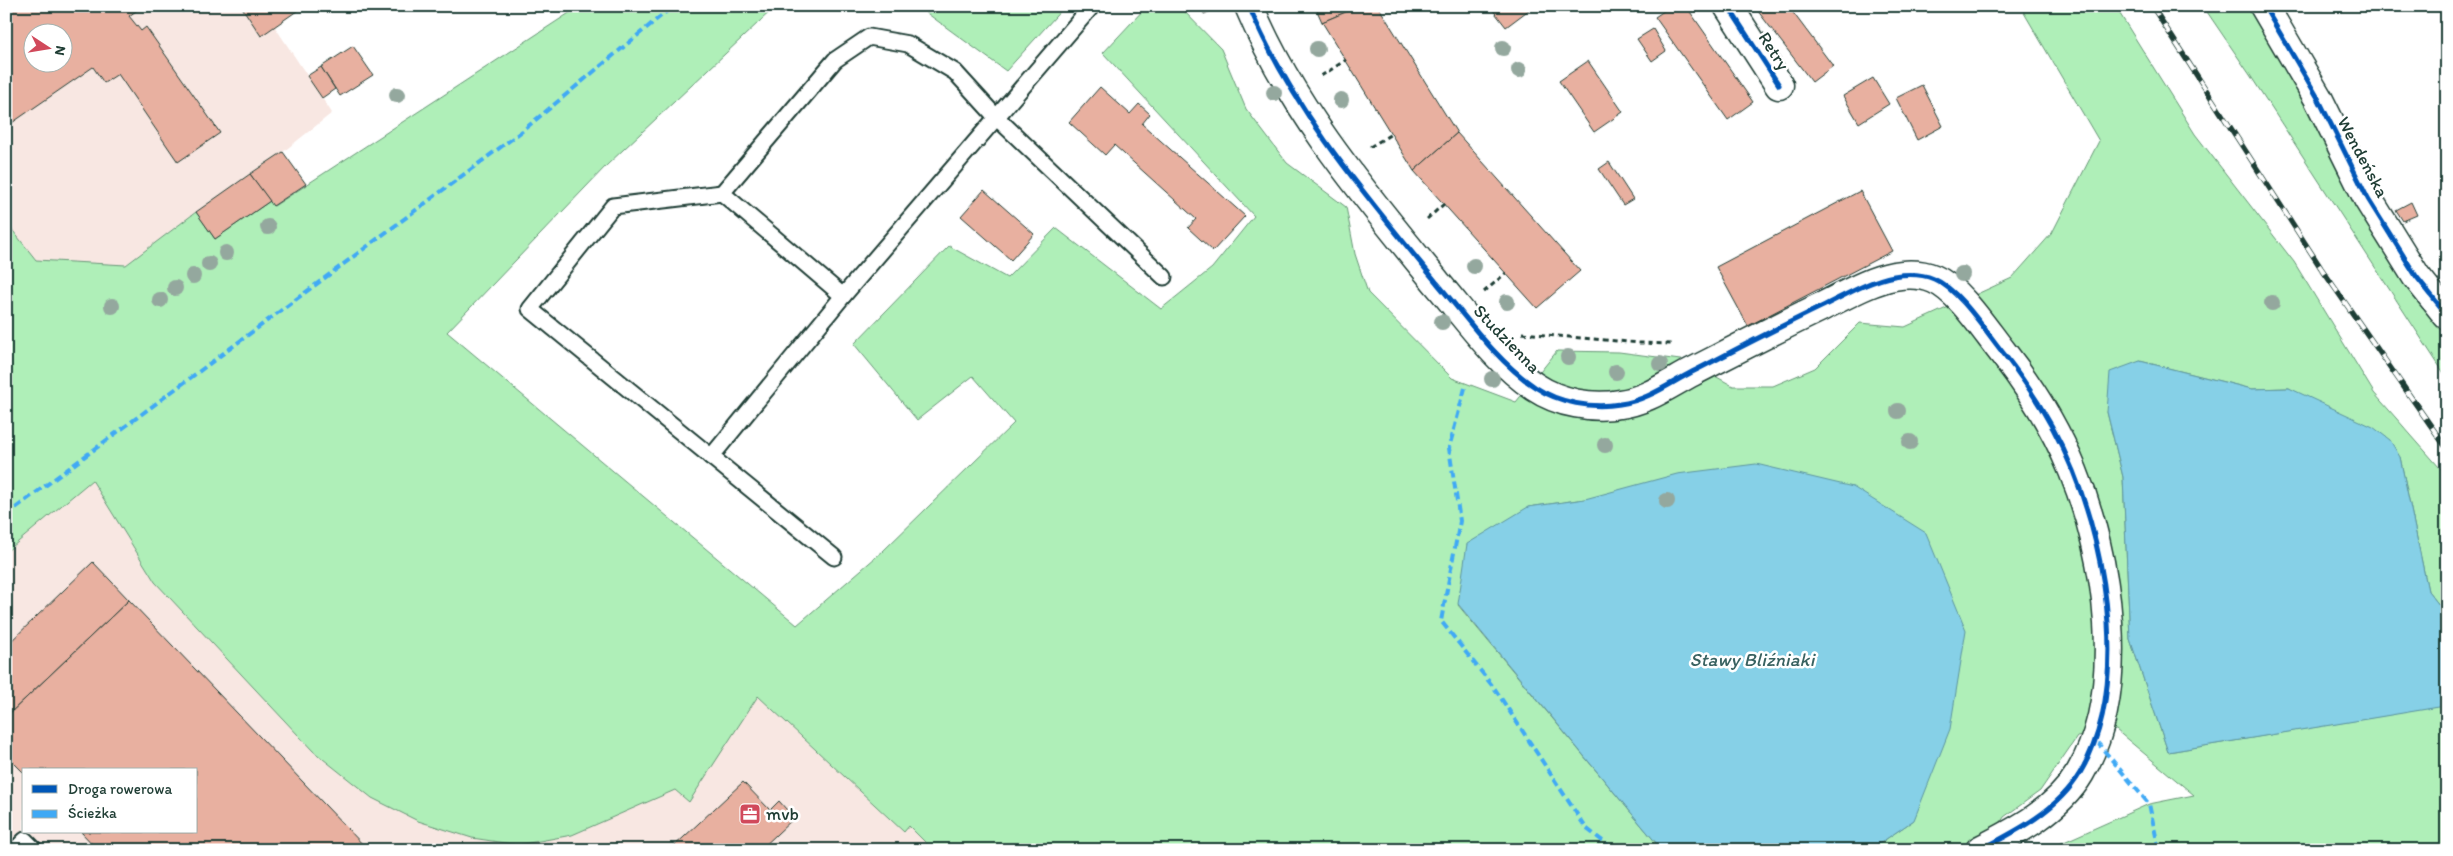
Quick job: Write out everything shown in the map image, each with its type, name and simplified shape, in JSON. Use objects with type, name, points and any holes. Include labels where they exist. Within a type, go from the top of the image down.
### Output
[{"type":"street","name":"Studzienna","points":[[1249,6],[1279,66],[1325,143],[1379,214],[1475,328],[1512,368],[1534,386],[1554,398],[1588,405],[1616,405],[1639,400],[1755,338],[1870,283],[1911,274],[1934,279],[1956,296],[2035,396],[2058,436],[2074,472],[2089,517],[2104,593],[2108,630],[2108,666],[2103,710],[2096,741],[2079,775],[2062,796],[2039,817],[1980,850]]},
{"type":"street","name":"Retry","points":[[1728,6],[1779,85]]},
{"type":"street","name":"Wendeńska","points":[[2264,6],[2318,98],[2368,199],[2416,276],[2447,316]]},
{"type":"lane","points":[[711,456],[843,296],[1092,6]]},
{"type":"lane","points":[[834,557],[530,309],[613,206],[722,193],[835,60],[869,37],[908,44],[955,72],[996,117],[1164,277]]},
{"type":"lane","points":[[722,193],[843,296]]},
{"type":"lane","points":[[15,850],[26,840],[35,850]]},
{"type":"path","points":[[1316,79],[1346,60]]},
{"type":"path","points":[[1362,152],[1393,132]]},
{"type":"path","points":[[1484,293],[1506,273]]},
{"type":"path","points":[[1516,333],[1640,343],[1680,344]]},
{"type":"shaded area","points":[[6,6],[304,6],[275,27],[332,113],[283,152],[196,212],[126,265],[36,260],[6,222]]},
{"type":"shaded area","points":[[92,480],[155,582],[419,821],[472,838],[518,845],[572,835],[675,790],[689,801],[758,695],[903,831],[909,826],[933,850],[6,850],[6,552]]},
{"type":"green space","points":[[580,6],[776,6],[607,165],[447,332],[797,625],[883,551],[1014,423],[973,376],[917,420],[854,344],[949,246],[1007,278],[1056,228],[1161,309],[1212,268],[1254,216],[1103,53],[1147,6],[1179,6],[1221,49],[1246,109],[1287,163],[1346,207],[1355,254],[1368,293],[1452,378],[1516,402],[1557,351],[1619,352],[1688,361],[1733,386],[1773,386],[1815,368],[1860,323],[1905,327],[2012,278],[2052,233],[2099,141],[2020,6],[2115,6],[2195,134],[2294,262],[2374,393],[2447,476],[2447,615],[2428,591],[2400,457],[2289,388],[2252,389],[2140,361],[2107,412],[2123,477],[2130,639],[2168,752],[2447,705],[2447,850],[2046,850],[2149,804],[2194,795],[2116,730],[2077,737],[2040,791],[2004,817],[1984,850],[1870,850],[1914,820],[1585,499],[1528,507],[1458,605],[1662,850],[933,850],[909,826],[904,832],[758,696],[689,802],[675,790],[572,835],[518,845],[472,838],[418,821],[372,798],[313,751],[155,582],[92,480],[6,552],[6,222],[36,260],[126,265],[196,212],[215,239],[270,201],[274,206]]},
{"type":"green space","points":[[917,6],[1065,6],[1006,71]]},
{"type":"green space","points":[[2203,6],[2252,6],[2337,167],[2407,279],[2447,332],[2447,378],[2250,75]]},
{"type":"water","points":[[2140,361],[2252,389],[2289,388],[2373,427],[2390,440],[2400,457],[2428,591],[2447,615],[2445,706],[2168,752],[2130,639],[2123,477],[2107,412],[2110,372]]},
{"type":"water","name":"Stawy Bliźniaki","points":[[1756,464],[1853,487],[1926,533],[1966,630],[1950,729],[1914,820],[1870,850],[1662,850],[1458,604],[1467,544],[1528,507],[1585,499],[1677,474]]},
{"type":"building","points":[[6,6],[143,6],[129,16],[141,31],[146,27],[220,133],[178,162],[118,74],[104,83],[93,67],[6,127]]},
{"type":"building","points":[[241,6],[304,6],[261,36]]},
{"type":"building","points":[[1201,6],[1223,6],[1204,14]]},
{"type":"building","points":[[1315,6],[1360,6],[1322,22]]},
{"type":"building","points":[[1360,6],[1378,6],[1457,133],[1414,171],[1322,22]]},
{"type":"building","points":[[1496,6],[1534,6],[1506,27],[1492,9]]},
{"type":"building","points":[[1671,6],[1686,6],[1753,102],[1728,120],[1655,17]]},
{"type":"building","points":[[1754,6],[1788,6],[1833,66],[1812,82]]},
{"type":"building","points":[[1653,29],[1666,51],[1652,61],[1637,39]]},
{"type":"building","points":[[353,46],[373,75],[340,96],[321,67]]},
{"type":"building","points":[[1588,61],[1623,112],[1594,132],[1559,81]]},
{"type":"building","points":[[321,67],[335,89],[322,98],[307,76]]},
{"type":"building","points":[[1873,78],[1889,104],[1859,123],[1843,96]]},
{"type":"building","points":[[1922,85],[1943,126],[1917,140],[1896,98]]},
{"type":"building","points":[[1100,87],[1130,114],[1139,104],[1150,114],[1142,124],[1245,216],[1213,251],[1188,228],[1196,219],[1114,145],[1105,155],[1069,122]]},
{"type":"building","points":[[1457,133],[1580,271],[1537,308],[1414,171]]},
{"type":"building","points":[[283,152],[306,184],[273,206],[250,174]]},
{"type":"building","points":[[1609,162],[1633,199],[1623,205],[1599,169]]},
{"type":"building","points":[[250,174],[270,201],[215,239],[196,212]]},
{"type":"building","points":[[984,190],[1034,234],[1011,260],[961,216]]},
{"type":"building","points":[[1860,191],[1892,251],[1748,326],[1716,267]]},
{"type":"building","points":[[2411,202],[2417,215],[2403,221],[2396,210]]},
{"type":"building","points":[[93,562],[129,600],[6,717],[6,646]]},
{"type":"building","points":[[129,600],[368,850],[98,850],[83,834],[198,834],[198,768],[22,768],[22,771],[6,755],[6,717]]},
{"type":"building","name":"mvb","points":[[743,782],[770,810],[779,801],[794,818],[760,850],[670,850]]},
{"type":"railway","points":[[2152,6],[2321,268],[2447,449]]},
{"type":"marked path","points":[[6,515],[521,132],[673,6]]},
{"type":"marked path","points":[[1465,388],[1449,448],[1460,521],[1441,621],[1495,689],[1586,828],[1614,850]]},
{"type":"marked path","points":[[2096,741],[2149,804],[2159,850]]},
{"type":"cycle path","points":[[1249,6],[1287,81],[1309,117],[1358,185],[1495,352],[1521,377],[1544,393],[1565,401],[1598,406],[1620,404],[1639,399],[1856,289],[1884,278],[1914,275],[1934,279],[1944,284],[1963,302],[2014,368],[2043,410],[2066,455],[2085,505],[2096,542],[2104,582],[2108,623],[2109,663],[2104,703],[2095,740],[2080,773],[2071,786],[2048,809],[2022,827],[1980,850]]},
{"type":"cycle path","points":[[1728,6],[1779,85]]},
{"type":"cycle path","points":[[2264,6],[2318,98],[2368,199],[2416,276],[2447,315]]},
{"type":"place","name":"mvb","points":[[750,814]]}]
